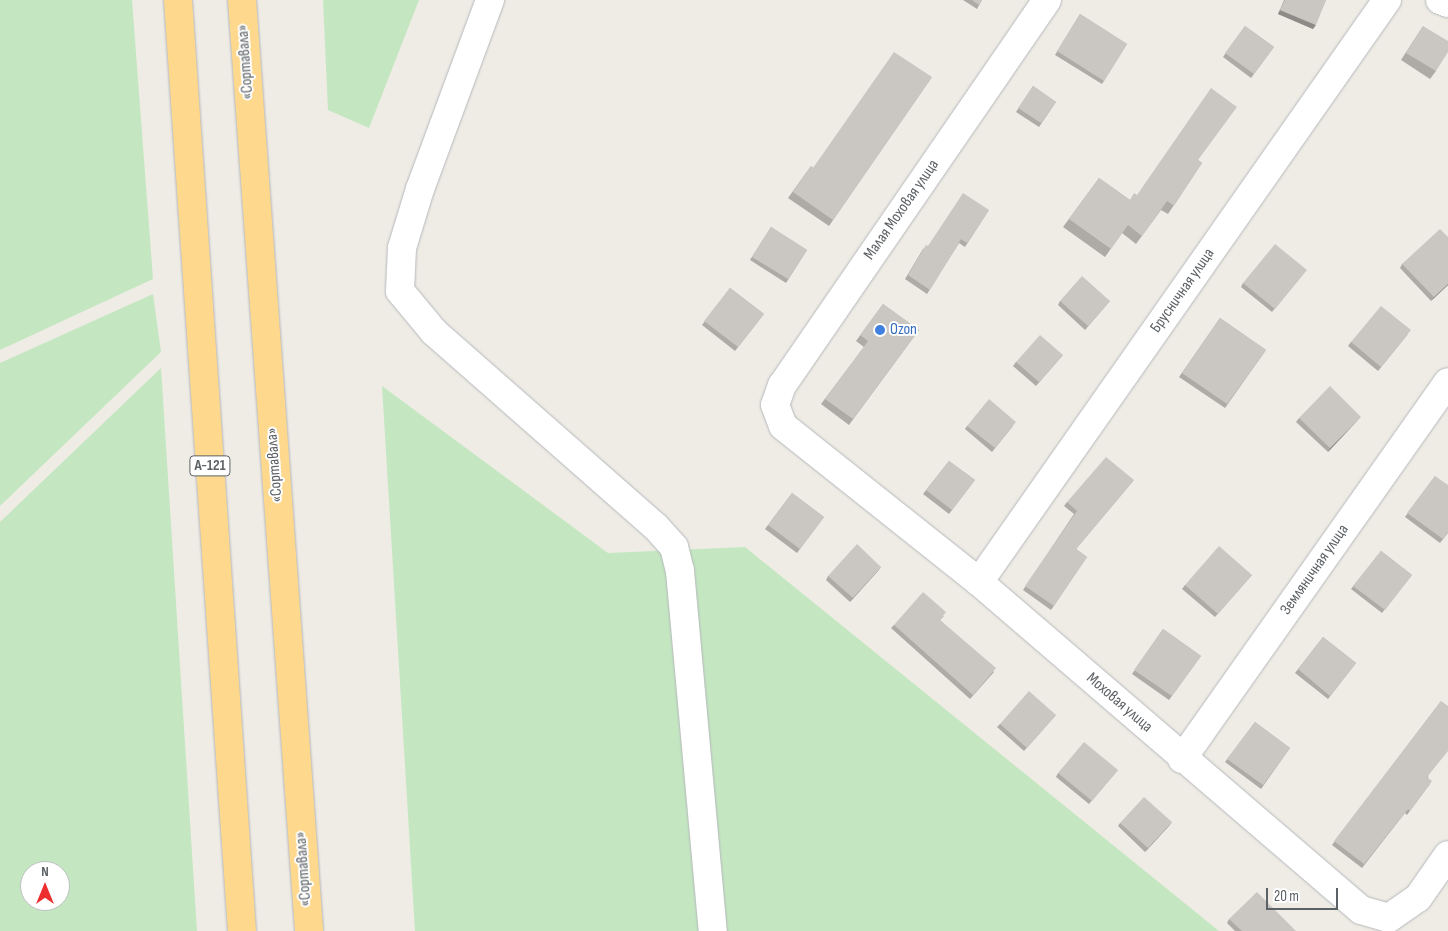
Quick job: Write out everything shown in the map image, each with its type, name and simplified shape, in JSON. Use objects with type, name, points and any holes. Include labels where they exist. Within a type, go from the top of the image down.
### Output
[{"type":"highway","name":"А-121","points":[[178,0],[242,931]]},
{"type":"highway","name":"«Сортавала»","points":[[242,0],[309,931]]},
{"type":"street","points":[[490,0],[420,189],[402,248],[400,291],[434,332],[656,528],[674,547],[681,581],[713,931]]},
{"type":"street","name":"Малая Моховая улица","points":[[783,426],[775,405],[782,385],[1047,0]]},
{"type":"street","name":"Брусничная улица","points":[[979,582],[1387,0]]},
{"type":"street","points":[[1440,0],[1448,3]]},
{"type":"street","name":"Земляничная улица","points":[[1182,759],[1448,382]]},
{"type":"street","name":"Моховая улица","points":[[783,426],[979,582],[1182,759],[1360,910],[1389,918],[1418,898],[1448,855]]},
{"type":"green space","points":[[0,0],[132,0],[153,279],[0,350]]},
{"type":"green space","points":[[323,0],[419,0],[369,128],[328,110]]},
{"type":"green space","points":[[153,294],[161,352],[0,506],[0,363]]},
{"type":"green space","points":[[161,368],[197,931],[0,931],[0,522]]},
{"type":"green space","points":[[382,386],[608,553],[745,547],[1219,931],[415,931]]},
{"type":"building","points":[[972,0],[982,0],[979,5]]},
{"type":"building","points":[[1285,0],[1326,0],[1316,25],[1280,10]]},
{"type":"building","points":[[1080,14],[1127,44],[1104,81],[1057,51]]},
{"type":"building","points":[[1245,26],[1274,47],[1254,74],[1225,53]]},
{"type":"building","points":[[1423,26],[1448,41],[1448,52],[1436,71],[1406,53]]},
{"type":"building","points":[[894,52],[932,77],[833,220],[793,192],[811,166],[813,168]]},
{"type":"building","points":[[1033,86],[1056,102],[1041,123],[1018,108]]},
{"type":"building","points":[[1211,88],[1237,107],[1198,160],[1202,163],[1174,206],[1167,201],[1142,236],[1128,225],[1111,249],[1069,219],[1099,178],[1130,200],[1134,193],[1137,195]]},
{"type":"building","points":[[963,193],[989,210],[967,243],[961,239],[930,290],[908,275],[926,245],[928,246]]},
{"type":"building","points":[[771,227],[807,250],[788,279],[752,257]]},
{"type":"building","points":[[1440,229],[1448,237],[1448,284],[1434,297],[1402,264]]},
{"type":"building","points":[[1275,244],[1307,270],[1275,309],[1243,283]]},
{"type":"building","points":[[1082,276],[1110,301],[1088,326],[1060,301]]},
{"type":"building","points":[[730,288],[764,314],[738,347],[704,321]]},
{"type":"building","points":[[883,304],[919,330],[853,419],[825,399],[868,341],[860,335]]},
{"type":"building","points":[[1381,306],[1411,330],[1381,367],[1351,342]]},
{"type":"building","points":[[1220,318],[1266,350],[1227,404],[1182,373]]},
{"type":"building","points":[[1040,335],[1063,355],[1039,382],[1016,362]]},
{"type":"building","points":[[1330,386],[1361,417],[1330,448],[1299,418]]},
{"type":"building","points":[[989,399],[1016,422],[995,448],[967,426]]},
{"type":"building","points":[[1106,457],[1134,480],[1076,549],[1087,557],[1054,606],[1025,586],[1077,511],[1067,502]]},
{"type":"building","points":[[949,461],[975,480],[952,510],[926,490]]},
{"type":"building","points":[[1435,476],[1448,485],[1448,532],[1443,539],[1407,513]]},
{"type":"building","points":[[792,493],[824,517],[800,549],[768,525]]},
{"type":"building","points":[[857,544],[881,567],[853,598],[828,576]]},
{"type":"building","points":[[1219,546],[1252,575],[1218,614],[1185,585]]},
{"type":"building","points":[[1381,551],[1412,575],[1385,610],[1353,586]]},
{"type":"building","points":[[923,592],[946,612],[940,620],[996,668],[973,695],[894,625]]},
{"type":"building","points":[[1163,629],[1201,656],[1172,696],[1134,670]]},
{"type":"building","points":[[1323,637],[1356,663],[1330,696],[1298,669]]},
{"type":"building","points":[[1029,691],[1056,715],[1027,748],[1000,724]]},
{"type":"building","points":[[1441,701],[1448,706],[1448,751],[1427,777],[1432,781],[1410,811],[1408,809],[1364,864],[1334,841]]},
{"type":"building","points":[[1255,722],[1290,748],[1263,785],[1227,759]]},
{"type":"building","points":[[1084,742],[1118,770],[1092,801],[1058,773]]},
{"type":"building","points":[[1144,797],[1172,822],[1148,848],[1120,823]]},
{"type":"building","points":[[1257,892],[1296,931],[1242,931],[1229,919]]},
{"type":"place","name":"Ozon","points":[[880,330]]}]
